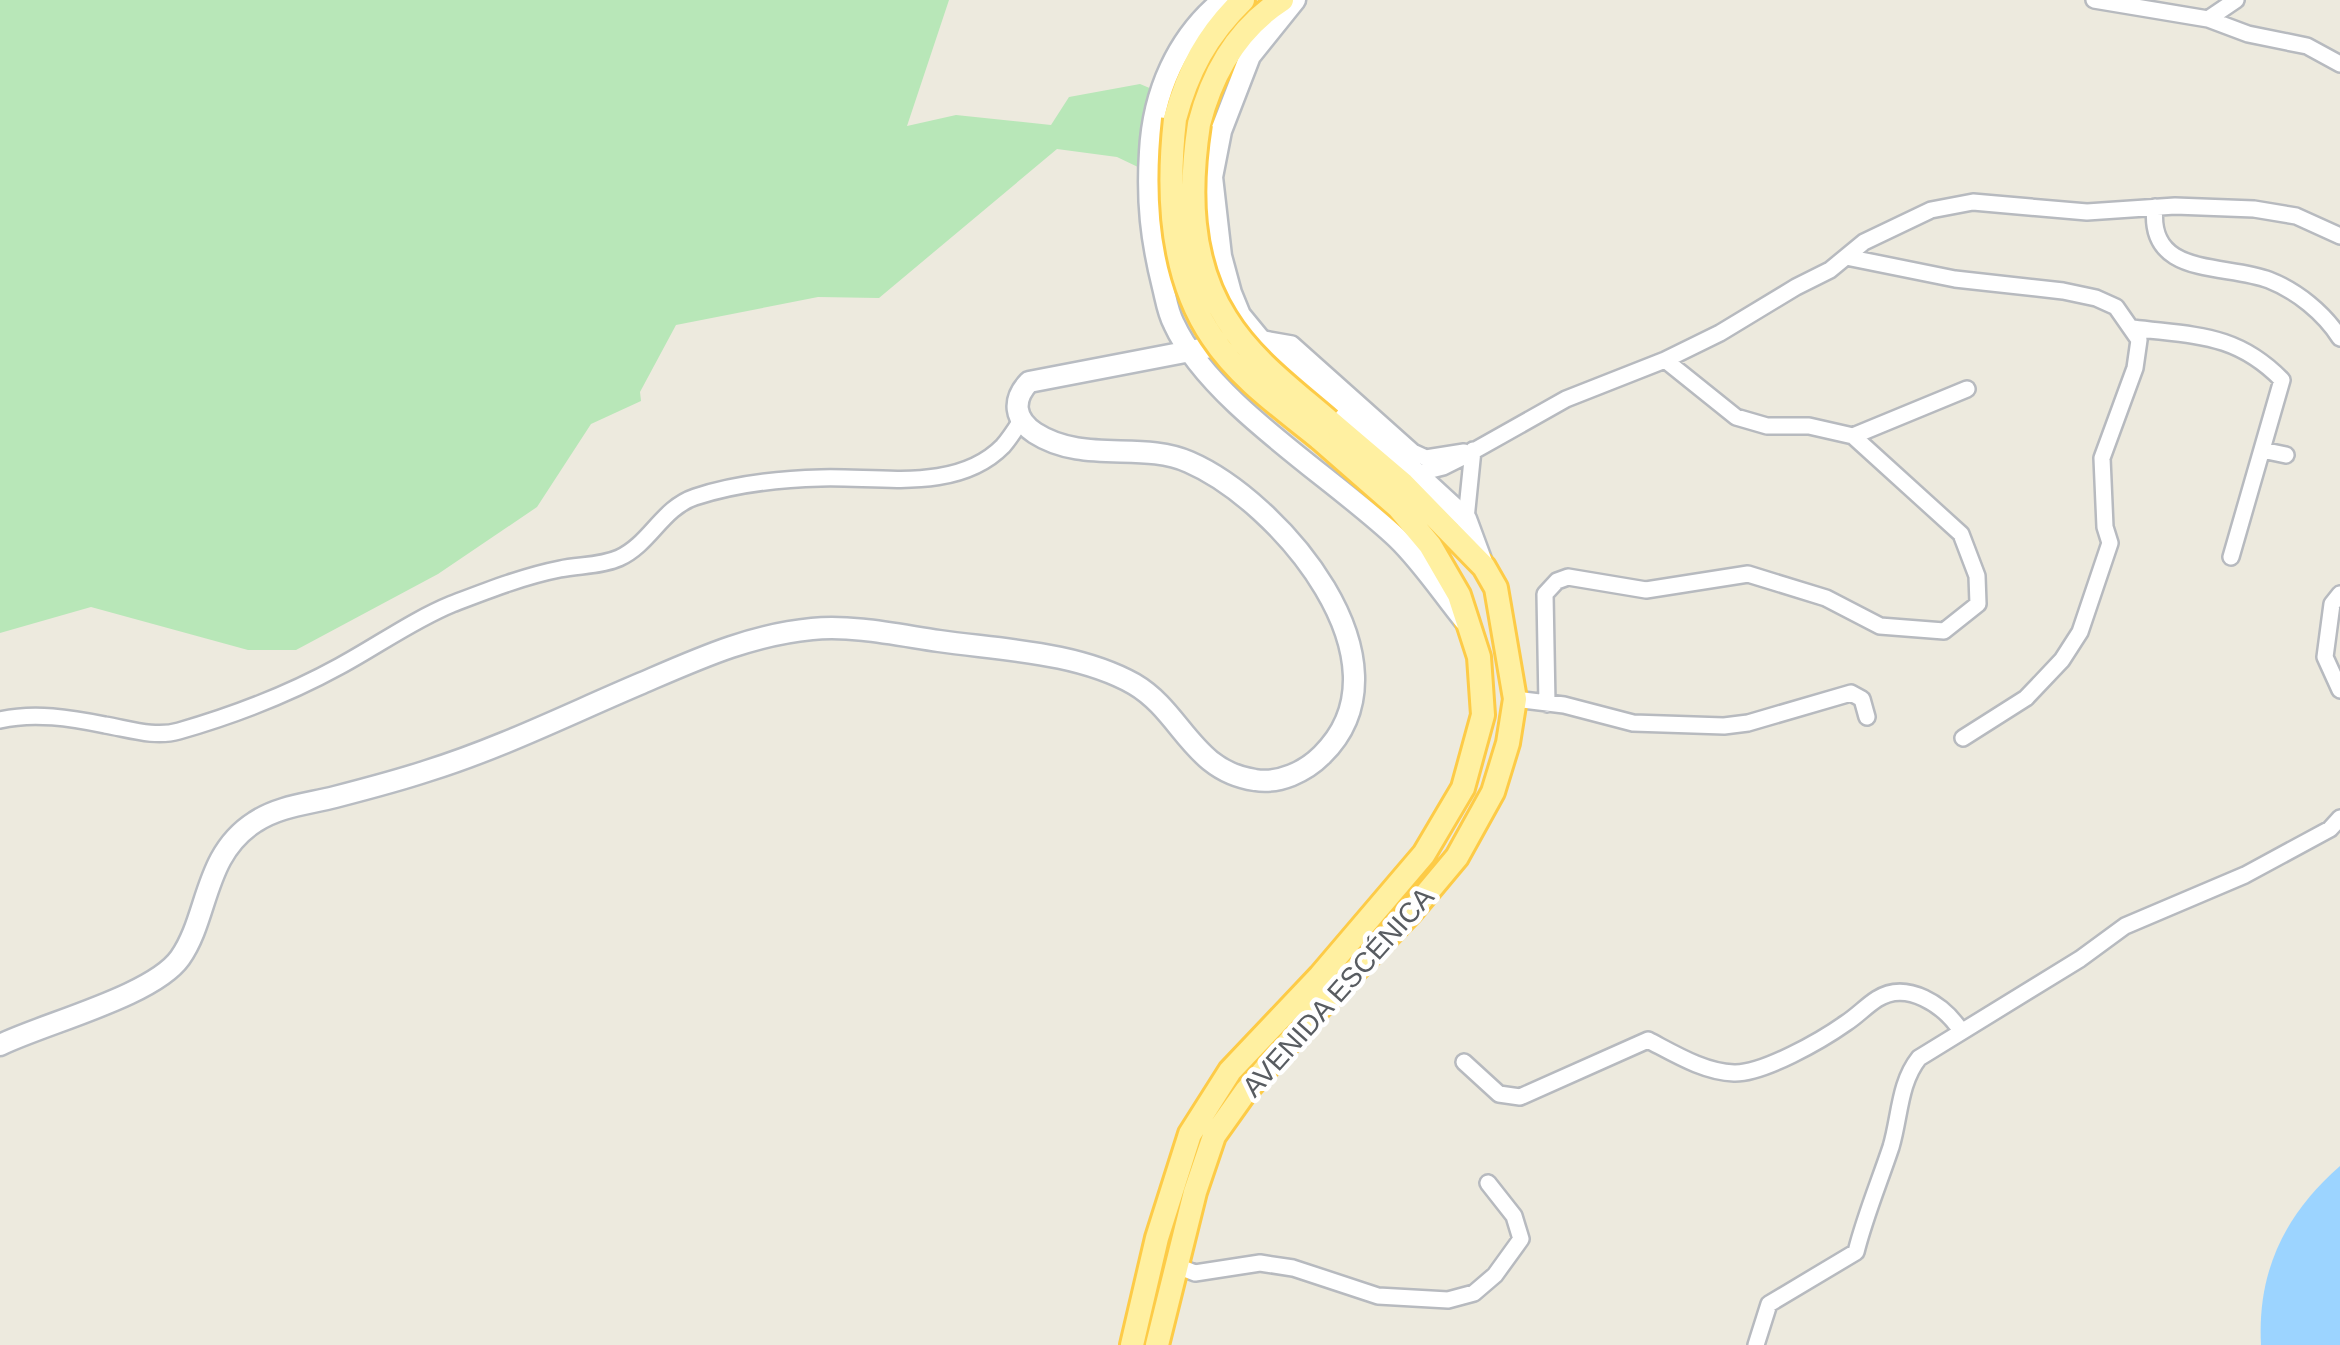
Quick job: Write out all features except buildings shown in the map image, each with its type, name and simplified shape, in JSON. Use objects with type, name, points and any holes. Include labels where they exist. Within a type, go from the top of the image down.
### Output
[{"type":"main road","points":[[1223,0],[1199,20],[1182,44],[1161,91],[1150,140],[1150,238],[1173,322],[1191,352],[1222,388],[1401,541],[1468,624]]},
{"type":"main road","points":[[1243,0],[1208,40],[1186,79],[1175,119],[1171,212],[1192,294],[1211,337],[1252,383],[1403,484],[1484,567]]},
{"type":"main road","points":[[1132,1345],[1157,1238],[1190,1134],[1230,1072],[1320,976],[1424,854],[1463,788],[1483,714],[1479,658],[1459,595],[1430,545],[1226,318],[1202,264],[1193,210],[1192,173],[1208,90],[1245,30],[1282,0]]},
{"type":"main road","points":[[1295,0],[1250,56],[1221,130],[1212,177],[1221,256],[1231,293],[1240,315],[1258,338],[1330,393],[1466,519],[1484,567]]},
{"type":"main road","points":[[0,1045],[165,974],[182,956],[211,878],[226,851],[252,822],[286,808],[429,771],[756,636],[835,629],[1074,661],[1136,685],[1207,761],[1230,773],[1260,782],[1301,773],[1326,752],[1343,726],[1352,695],[1352,642],[1312,566],[1268,514],[1218,477],[1184,460],[1157,454],[1117,454],[1062,446],[1038,436],[1020,422],[1016,403],[1029,382],[1258,338]]},
{"type":"main road","name":"AVENIDA ESCÉNICA","points":[[1156,1345],[1214,1136],[1246,1091],[1458,858],[1494,792],[1515,699],[1496,588],[1484,567]]},
{"type":"street","points":[[2094,0],[2135,2],[2208,19],[2248,34],[2307,46],[2340,64]]},
{"type":"street","points":[[2208,19],[2236,0]]},
{"type":"street","points":[[1419,474],[1443,467],[1566,399],[1665,360],[1720,333],[1830,270],[1864,242],[1931,210],[1972,202],[2087,212],[2155,207],[2254,208],[2296,216],[2340,236]]},
{"type":"street","points":[[2155,207],[2160,240],[2168,253],[2183,261],[2269,280],[2310,303],[2340,338]]},
{"type":"street","points":[[1846,257],[1955,278],[2096,298],[2116,307],[2139,340],[2135,368],[2102,458],[2105,527],[2110,544],[2091,606],[2062,660],[2026,698],[1963,738]]},
{"type":"street","points":[[2133,328],[2220,339],[2263,361],[2282,380],[2230,556]]},
{"type":"street","points":[[1258,338],[1292,344],[1414,452],[1426,458],[1473,450]]},
{"type":"street","points":[[1547,704],[1545,594],[1568,577],[1646,590],[1748,574],[1826,598],[1880,626],[1944,631],[1978,604],[1977,576],[1961,534],[1853,436],[1809,426],[1767,426],[1736,417],[1665,360]]},
{"type":"street","points":[[1853,436],[1968,389]]},
{"type":"street","points":[[0,720],[38,716],[84,720],[148,733],[182,730],[256,706],[307,683],[450,605],[556,570],[620,558],[640,544],[676,506],[694,498],[742,486],[819,478],[925,478],[948,474],[966,469],[1001,448],[1020,422]]},
{"type":"street","points":[[1466,519],[1473,450]]},
{"type":"street","points":[[2262,450],[2286,455]]},
{"type":"street","points":[[2337,601],[2325,658],[2340,690]]},
{"type":"street","points":[[1515,699],[1564,705],[1633,723],[1724,726],[1748,724],[1851,694],[1862,699],[1867,716]]},
{"type":"street","points":[[1756,1345],[1769,1304],[1856,1252],[1867,1208],[1892,1145],[1908,1072],[1919,1058],[2080,959],[2125,926],[2246,875],[2330,829],[2340,818]]},
{"type":"street","points":[[1464,1062],[1499,1094],[1520,1098],[1648,1040],[1693,1063],[1734,1073],[1758,1070],[1844,1025],[1879,997],[1898,992],[1914,994],[1931,1003],[1952,1018],[1961,1031]]},
{"type":"street","points":[[1177,1266],[1195,1273],[1260,1263],[1293,1268],[1378,1296],[1448,1300],[1474,1294],[1495,1275],[1521,1239],[1514,1216],[1488,1184]]},
{"type":"green space","points":[[0,0],[949,0],[907,126],[956,115],[1051,125],[1069,97],[1140,84],[1171,97],[1161,178],[1117,157],[1057,149],[879,298],[818,297],[676,325],[640,392],[641,401],[591,424],[537,507],[438,574],[296,650],[248,650],[91,607],[0,633]]},
{"type":"water","points":[[2340,1166],[2340,1345],[2261,1345],[2264,1293],[2278,1246],[2304,1204]]}]
